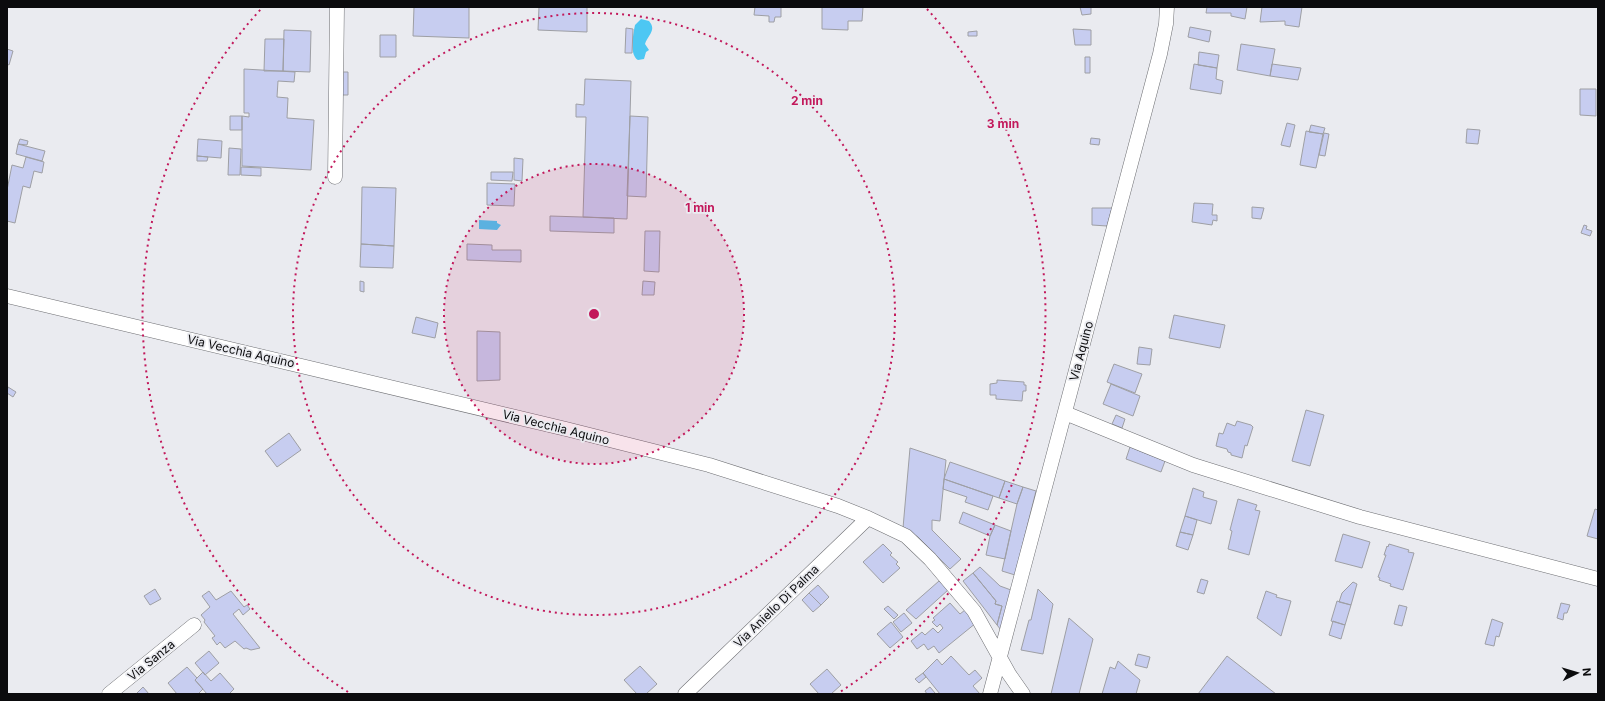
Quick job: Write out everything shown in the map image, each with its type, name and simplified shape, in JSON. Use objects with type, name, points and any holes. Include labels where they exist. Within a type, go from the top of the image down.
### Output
[{"type":"street","points":[[335,177],[337,7]]},
{"type":"street","name":"Via Aquino","points":[[990,694],[1160,54],[1166,24],[1167,7]]},
{"type":"street","name":"Via Vecchia Aquino","points":[[7,296],[566,429],[709,465],[838,506],[906,536],[930,559],[974,611],[1023,694]]},
{"type":"street","points":[[1065,413],[1193,465],[1360,517],[1598,579]]},
{"type":"street","name":"Via Aniello Di Palma","points":[[685,694],[868,518]]},
{"type":"street","name":"Via Sanza","points":[[109,694],[194,625]]},
{"type":"water","points":[[641,19],[649,21],[652,30],[645,44],[649,50],[646,52],[644,59],[638,60],[633,53],[633,39],[635,25]]},
{"type":"water","points":[[479,220],[497,221],[497,223],[501,225],[497,230],[479,229]]},
{"type":"building","points":[[414,7],[469,7],[469,38],[413,36]]},
{"type":"building","points":[[539,7],[587,7],[587,32],[538,30]]},
{"type":"building","points":[[755,7],[781,7],[781,17],[775,17],[774,22],[769,22],[769,16],[754,15]]},
{"type":"building","points":[[822,7],[863,7],[862,21],[848,21],[848,30],[822,29]]},
{"type":"building","points":[[1080,7],[1091,7],[1091,14],[1082,15]]},
{"type":"building","points":[[1207,7],[1247,7],[1245,19],[1231,16],[1231,13],[1206,13]]},
{"type":"building","points":[[1262,7],[1302,7],[1299,27],[1285,25],[1285,21],[1260,22]]},
{"type":"building","points":[[1190,27],[1211,31],[1209,42],[1188,37]]},
{"type":"building","points":[[626,28],[633,29],[632,53],[625,53]]},
{"type":"building","points":[[1073,29],[1091,30],[1091,45],[1075,45]]},
{"type":"building","points":[[284,30],[311,31],[310,72],[283,71]]},
{"type":"building","points":[[977,31],[977,36],[968,36],[968,32]]},
{"type":"building","points":[[380,35],[396,35],[396,57],[380,57]]},
{"type":"building","points":[[265,39],[284,39],[283,71],[264,71]]},
{"type":"building","points":[[1241,44],[1275,49],[1270,76],[1237,70]]},
{"type":"building","points":[[7,49],[13,51],[9,65],[7,64]]},
{"type":"building","points":[[1199,52],[1219,55],[1217,68],[1198,65]]},
{"type":"building","points":[[1085,57],[1090,57],[1090,73],[1085,73]]},
{"type":"building","points":[[1194,64],[1217,68],[1216,79],[1223,81],[1221,94],[1190,89]]},
{"type":"building","points":[[1272,64],[1301,68],[1298,80],[1270,76]]},
{"type":"building","points":[[244,69],[295,72],[294,82],[278,81],[277,97],[288,98],[287,118],[314,120],[311,170],[242,166],[242,116],[249,117],[249,113],[244,113]]},
{"type":"building","points":[[343,72],[348,72],[348,95],[342,95]]},
{"type":"building","points":[[585,79],[631,81],[627,219],[583,217],[586,117],[576,117],[576,104],[584,105]]},
{"type":"building","points":[[1580,89],[1596,89],[1596,116],[1580,115]]},
{"type":"building","points":[[230,116],[242,116],[242,130],[230,130]]},
{"type":"building","points":[[630,116],[648,117],[646,197],[627,196]]},
{"type":"building","points":[[1287,123],[1295,125],[1290,147],[1281,145]]},
{"type":"building","points":[[1311,125],[1325,128],[1323,134],[1309,132]]},
{"type":"building","points":[[1467,129],[1480,130],[1478,144],[1466,143]]},
{"type":"building","points":[[1306,131],[1323,134],[1316,168],[1300,165]]},
{"type":"building","points":[[1324,133],[1329,134],[1325,156],[1319,155]]},
{"type":"building","points":[[1091,138],[1100,139],[1099,145],[1090,144]]},
{"type":"building","points":[[20,139],[28,141],[27,145],[18,144]]},
{"type":"building","points":[[198,139],[222,141],[221,158],[197,156]]},
{"type":"building","points":[[18,144],[45,151],[42,161],[16,154]]},
{"type":"building","points":[[229,148],[241,149],[240,175],[228,175]]},
{"type":"building","points":[[197,156],[208,157],[207,161],[197,161]]},
{"type":"building","points":[[26,157],[44,162],[42,173],[34,171],[30,188],[23,186],[15,223],[7,221],[7,190],[12,165],[23,168]]},
{"type":"building","points":[[514,158],[523,159],[522,181],[514,180]]},
{"type":"building","points":[[241,167],[261,168],[261,176],[241,175]]},
{"type":"building","points":[[491,172],[513,172],[512,181],[491,180]]},
{"type":"building","points":[[487,183],[515,184],[514,206],[487,205]]},
{"type":"building","points":[[362,187],[396,188],[394,246],[361,244]]},
{"type":"building","points":[[1194,203],[1213,204],[1212,215],[1217,215],[1217,221],[1213,220],[1212,225],[1192,222]]},
{"type":"building","points":[[1252,207],[1264,208],[1261,219],[1252,218]]},
{"type":"building","points":[[1092,208],[1112,208],[1107,226],[1092,225]]},
{"type":"building","points":[[550,216],[614,218],[614,233],[550,231]]},
{"type":"building","points":[[1584,225],[1587,226],[1586,229],[1592,231],[1590,236],[1581,233]]},
{"type":"building","points":[[645,231],[660,231],[659,272],[644,271]]},
{"type":"building","points":[[361,244],[394,246],[393,268],[360,267]]},
{"type":"building","points":[[467,244],[492,245],[492,250],[521,250],[521,262],[467,260]]},
{"type":"building","points":[[360,281],[364,282],[364,292],[360,291]]},
{"type":"building","points":[[643,281],[655,282],[654,295],[642,295]]},
{"type":"building","points":[[1174,315],[1225,325],[1220,348],[1169,338]]},
{"type":"building","points":[[416,317],[438,323],[435,338],[412,333]]},
{"type":"building","points":[[477,331],[500,332],[500,380],[477,381]]},
{"type":"building","points":[[1139,347],[1152,349],[1150,365],[1137,364]]},
{"type":"building","points":[[1114,364],[1142,374],[1135,393],[1107,382]]},
{"type":"building","points":[[997,380],[1024,382],[1024,385],[1026,385],[1026,391],[1023,391],[1022,401],[996,399],[996,395],[990,395],[990,384],[997,383]]},
{"type":"building","points":[[1111,384],[1140,396],[1133,416],[1103,404]]},
{"type":"building","points":[[8,387],[16,392],[13,397],[7,393]]},
{"type":"building","points":[[1306,410],[1324,415],[1310,466],[1292,461]]},
{"type":"building","points":[[1116,415],[1125,419],[1122,428],[1112,424]]},
{"type":"building","points":[[1237,421],[1253,427],[1247,446],[1245,445],[1242,458],[1231,455],[1227,449],[1216,446],[1219,433],[1223,434],[1227,423],[1235,426]]},
{"type":"building","points":[[289,433],[301,450],[277,467],[265,451]]},
{"type":"building","points":[[1130,447],[1165,461],[1161,472],[1126,459]]},
{"type":"building","points":[[910,448],[946,460],[940,521],[932,520],[932,530],[961,559],[950,569],[918,537],[903,528]]},
{"type":"building","points":[[950,462],[1005,481],[999,498],[944,479]]},
{"type":"building","points":[[944,479],[993,496],[988,510],[965,502],[967,497],[943,489]]},
{"type":"building","points":[[1005,481],[1023,487],[1017,504],[999,498]]},
{"type":"building","points":[[1023,487],[1036,491],[1015,575],[1002,571],[1017,504]]},
{"type":"building","points":[[1193,488],[1204,492],[1203,497],[1217,501],[1211,524],[1185,516]]},
{"type":"building","points":[[1238,499],[1257,505],[1255,510],[1260,511],[1249,555],[1228,549],[1232,531],[1230,530]]},
{"type":"building","points":[[1595,509],[1598,510],[1598,539],[1587,536]]},
{"type":"building","points":[[963,512],[995,525],[990,536],[959,523]]},
{"type":"building","points":[[1185,516],[1197,520],[1193,535],[1180,532]]},
{"type":"building","points":[[995,525],[1011,531],[1005,559],[986,555],[990,536]]},
{"type":"building","points":[[1180,532],[1193,535],[1188,550],[1176,546]]},
{"type":"building","points":[[1343,534],[1370,542],[1362,568],[1335,561]]},
{"type":"building","points":[[883,544],[892,553],[890,555],[898,562],[896,564],[900,568],[883,583],[863,562]]},
{"type":"building","points":[[1389,544],[1414,553],[1403,590],[1390,586],[1391,584],[1379,580],[1380,578],[1378,577],[1386,555],[1384,555],[1387,546],[1388,547]]},
{"type":"building","points":[[980,567],[1000,586],[1011,590],[1001,630],[997,625],[1002,606],[995,604],[996,601],[973,573]]},
{"type":"building","points":[[973,573],[996,601],[995,604],[1002,606],[997,625],[963,581]]},
{"type":"building","points":[[1201,579],[1208,581],[1204,594],[1197,592]]},
{"type":"building","points":[[939,581],[948,590],[916,619],[906,610]]},
{"type":"building","points":[[1353,582],[1357,584],[1351,605],[1339,602],[1342,593]]},
{"type":"building","points":[[818,585],[829,597],[821,605],[809,593]]},
{"type":"building","points":[[155,589],[161,599],[150,605],[144,596]]},
{"type":"building","points":[[1038,589],[1053,604],[1043,654],[1021,650],[1029,620],[1031,620]]},
{"type":"building","points":[[209,591],[216,600],[231,591],[244,607],[247,605],[250,609],[243,615],[239,609],[233,614],[260,648],[251,650],[246,648],[244,649],[235,641],[225,648],[220,642],[217,645],[212,638],[215,636],[204,622],[205,620],[201,615],[210,607],[202,596]]},
{"type":"building","points":[[1266,591],[1277,595],[1276,597],[1291,601],[1281,636],[1257,618]]},
{"type":"building","points":[[809,593],[821,605],[813,612],[802,600]]},
{"type":"building","points":[[1337,601],[1351,605],[1345,625],[1331,621]]},
{"type":"building","points":[[950,603],[960,614],[965,610],[976,623],[939,653],[934,646],[928,650],[924,644],[917,649],[911,641],[922,632],[925,635],[933,628],[938,633],[943,628],[940,624],[937,627],[932,622],[935,620],[933,618]]},
{"type":"building","points":[[1561,603],[1570,605],[1567,613],[1564,613],[1563,620],[1557,618]]},
{"type":"building","points":[[1399,605],[1407,607],[1402,626],[1394,624]]},
{"type":"building","points":[[888,606],[898,615],[894,619],[884,609]]},
{"type":"building","points":[[904,613],[912,623],[901,632],[893,622]]},
{"type":"building","points":[[1069,618],[1093,639],[1079,694],[1051,694]]},
{"type":"building","points":[[1492,619],[1503,623],[1499,637],[1496,636],[1494,646],[1485,644]]},
{"type":"building","points":[[1333,621],[1345,625],[1341,639],[1329,635]]},
{"type":"building","points":[[891,622],[903,637],[890,648],[877,634]]},
{"type":"building","points":[[209,651],[219,663],[205,675],[195,663]]},
{"type":"building","points":[[1138,654],[1150,657],[1147,668],[1135,665]]},
{"type":"building","points":[[951,656],[969,675],[975,670],[982,678],[973,686],[980,694],[940,694],[923,673],[937,659],[942,665]]},
{"type":"building","points":[[1227,656],[1276,694],[1198,694]]},
{"type":"building","points":[[1118,661],[1140,680],[1136,694],[1102,694],[1110,667],[1115,669]]},
{"type":"building","points":[[640,666],[657,684],[646,694],[637,694],[624,680]]},
{"type":"building","points":[[187,667],[197,678],[195,680],[203,689],[198,694],[177,694],[168,683]]},
{"type":"building","points":[[827,669],[841,685],[831,694],[819,694],[810,684]]},
{"type":"building","points":[[203,672],[211,681],[220,673],[234,689],[229,694],[207,694],[195,680]]},
{"type":"building","points":[[923,673],[926,677],[919,683],[915,679]]},
{"type":"building","points":[[143,687],[149,694],[136,694]]},
{"type":"building","points":[[930,687],[935,693],[934,694],[927,694],[925,691]]}]
